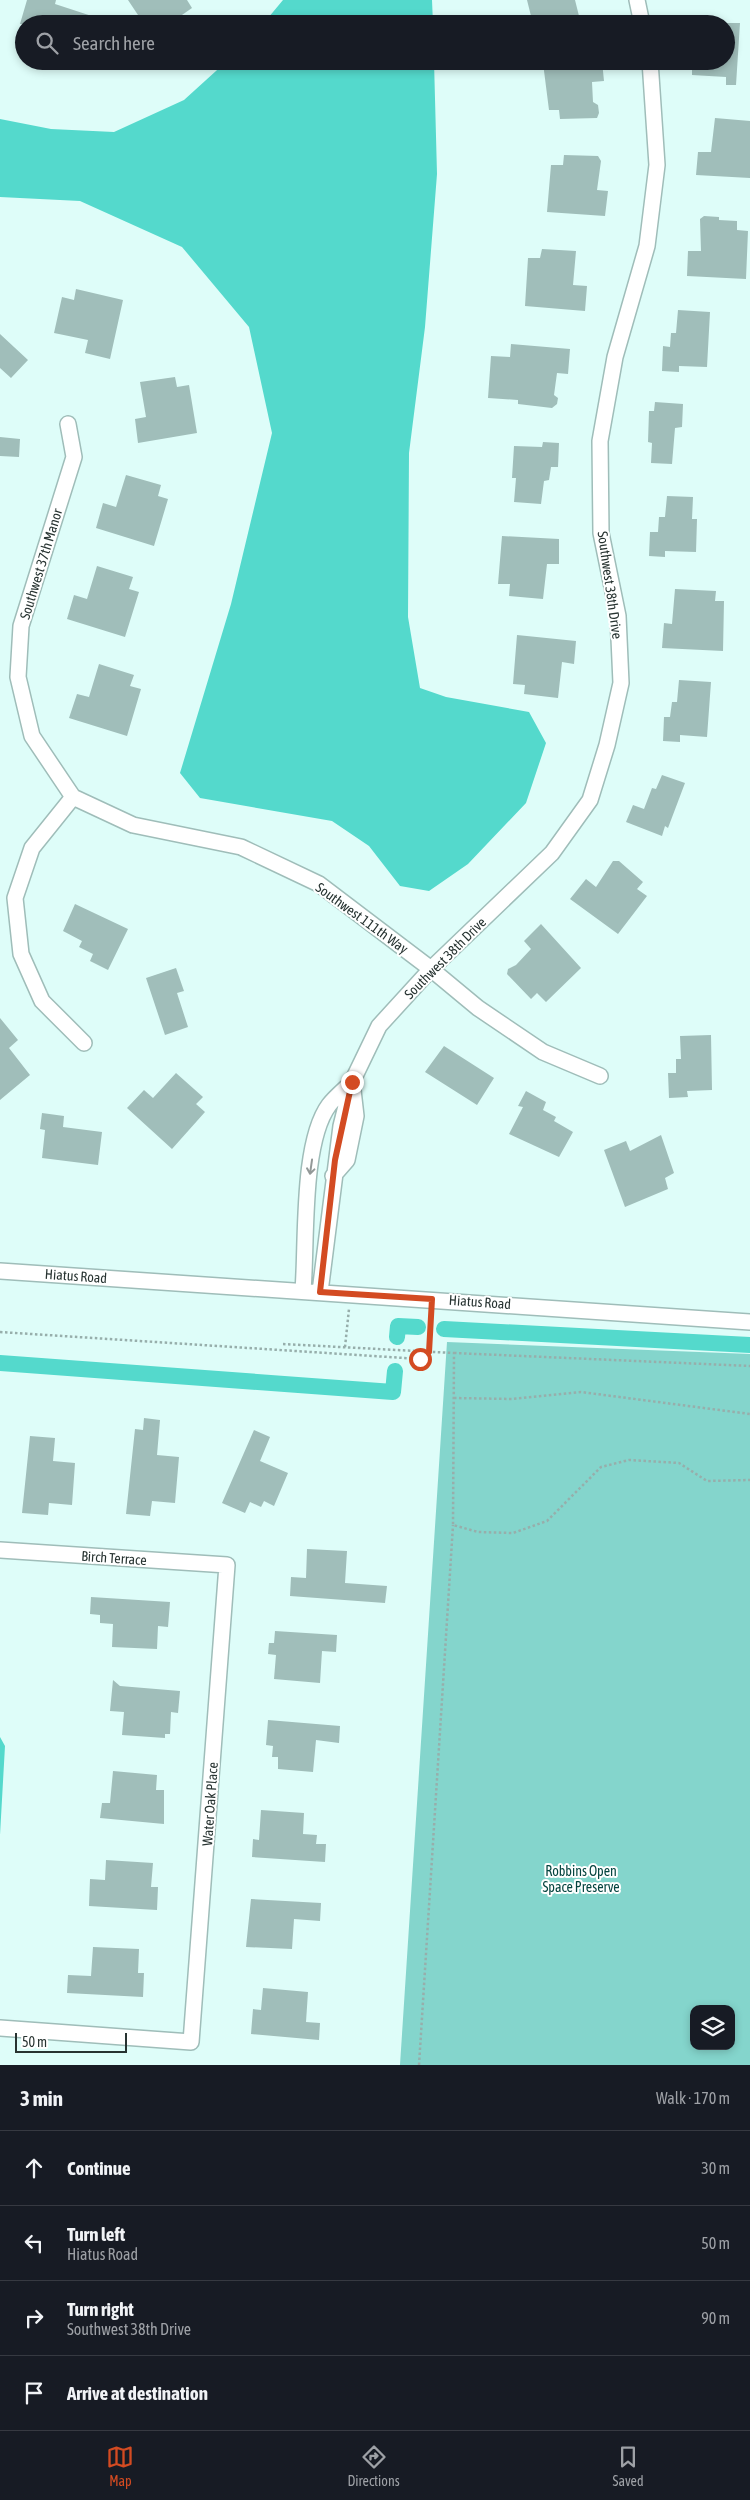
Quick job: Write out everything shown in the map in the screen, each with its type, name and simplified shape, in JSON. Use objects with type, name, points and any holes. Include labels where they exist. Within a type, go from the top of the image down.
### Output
[{"type":"street","points":[[637,0],[640,15]]},
{"type":"street","name":"Southwest 38th Drive","points":[[320,1292],[333,1176],[341,1126],[352,1082],[379,1026],[431,968],[552,853],[590,800],[607,745],[621,682],[618,616],[601,533],[600,441],[615,357],[647,246],[657,165],[651,70]]},
{"type":"street","name":"Southwest 37th Manor","points":[[68,424],[74,457],[21,626],[18,678],[32,736],[73,797]]},
{"type":"street","points":[[73,797],[32,848],[15,898],[21,954],[42,1001],[84,1043]]},
{"type":"street","name":"Southwest 111th Way","points":[[73,797],[132,825],[241,847],[319,884],[431,968],[478,1008],[543,1052],[600,1076]]},
{"type":"street","name":"Southwest 38th Drive","points":[[303,1290],[309,1181],[316,1135],[329,1105],[352,1082]]},
{"type":"street","name":"Hiatus Road","points":[[0,1271],[303,1290],[750,1322]]},
{"type":"street","name":"Birch Terrace","points":[[0,1550],[227,1565]]},
{"type":"street","name":"Water Oak Place","points":[[0,2028],[191,2042],[227,1565]]},
{"type":"path","points":[[0,1332],[420,1359],[429,1352],[432,1299]]},
{"type":"path","points":[[345,1347],[349,1307]]},
{"type":"path","points":[[283,1344],[750,1366]]},
{"type":"path","points":[[419,2065],[453,1525],[454,1353]]},
{"type":"path","points":[[454,1398],[512,1399],[581,1392],[750,1414]]},
{"type":"path","points":[[453,1525],[478,1532],[513,1532],[547,1522],[600,1466],[629,1460],[679,1463],[707,1481],[750,1480]]},
{"type":"green space","name":"Robbins Open Space Preserve","points":[[447,1342],[750,1354],[750,2065],[400,2065]]},
{"type":"shaded area","points":[[283,0],[432,0],[433,15],[270,15]]},
{"type":"shaded area","points":[[217,70],[434,70],[437,174],[425,327],[409,453],[408,617],[420,688],[446,697],[529,712],[546,743],[526,803],[468,864],[429,891],[400,886],[369,846],[332,821],[200,798],[180,773],[231,604],[272,433],[249,327],[182,247],[80,201],[0,197],[0,119],[51,129],[114,132],[184,100]]},
{"type":"shaded area","points":[[0,1737],[5,1746],[0,1835]]},
{"type":"building","points":[[27,0],[56,0],[55,4],[89,15],[23,15]]},
{"type":"building","points":[[128,0],[187,0],[192,8],[182,15],[138,15]]},
{"type":"building","points":[[527,0],[575,0],[579,15],[531,15]]},
{"type":"building","points":[[735,23],[740,23],[736,85],[726,85],[726,77],[692,75],[692,70],[735,70]]},
{"type":"building","points":[[544,70],[603,70],[604,81],[592,82],[593,102],[598,105],[599,113],[597,118],[560,119],[559,110],[549,110]]},
{"type":"building","points":[[715,118],[750,121],[750,178],[696,175],[698,152],[711,152]]},
{"type":"building","points":[[564,155],[598,156],[601,161],[597,190],[608,191],[605,216],[547,212],[551,165],[563,165]]},
{"type":"building","points":[[704,216],[719,217],[719,220],[737,221],[737,230],[748,231],[746,279],[687,276],[688,251],[701,251],[700,219]]},
{"type":"building","points":[[542,249],[576,251],[573,285],[587,286],[585,311],[525,306],[528,258],[540,258]]},
{"type":"building","points":[[76,289],[123,300],[110,359],[85,353],[88,340],[54,333],[62,297],[74,300]]},
{"type":"building","points":[[678,310],[710,312],[707,367],[679,366],[679,372],[662,371],[663,346],[670,347],[671,333],[676,333]]},
{"type":"building","points":[[0,334],[28,360],[11,378],[0,368]]},
{"type":"building","points":[[511,344],[570,349],[568,374],[557,373],[554,395],[558,398],[557,404],[552,408],[518,404],[518,400],[488,398],[491,356],[510,357]]},
{"type":"building","points":[[175,377],[177,387],[189,385],[197,433],[138,443],[135,419],[146,417],[140,382]]},
{"type":"building","points":[[655,402],[683,404],[682,427],[675,428],[672,464],[651,463],[652,443],[648,442],[649,411],[654,411]]},
{"type":"building","points":[[0,437],[20,439],[19,457],[0,456]]},
{"type":"building","points":[[543,442],[559,443],[558,467],[551,467],[549,480],[544,481],[541,504],[514,502],[516,478],[512,478],[514,446],[542,447]]},
{"type":"building","points":[[126,475],[161,485],[158,496],[168,499],[154,546],[96,528],[103,503],[116,507]]},
{"type":"building","points":[[667,496],[693,497],[692,519],[697,519],[696,552],[665,551],[665,557],[649,556],[650,532],[658,532],[659,517],[665,517]]},
{"type":"building","points":[[502,536],[559,539],[559,564],[547,564],[543,599],[509,596],[510,584],[498,584]]},
{"type":"building","points":[[97,566],[133,577],[129,589],[139,592],[125,637],[67,619],[74,595],[87,599]]},
{"type":"building","points":[[675,589],[716,591],[715,601],[724,601],[723,651],[662,648],[664,623],[672,624]]},
{"type":"building","points":[[517,635],[576,641],[574,664],[562,662],[558,698],[524,694],[525,685],[513,684]]},
{"type":"building","points":[[99,664],[134,675],[130,686],[141,689],[127,736],[69,718],[77,694],[89,697]]},
{"type":"building","points":[[679,680],[711,682],[707,737],[680,735],[680,742],[663,741],[664,717],[670,717],[672,702],[677,702]]},
{"type":"building","points":[[662,775],[685,783],[668,828],[665,826],[662,836],[626,822],[633,805],[644,809],[652,788],[656,789]]},
{"type":"building","points":[[613,861],[619,861],[643,882],[637,889],[647,896],[618,934],[570,899],[586,879],[596,887]]},
{"type":"building","points":[[75,904],[128,929],[108,970],[90,961],[93,954],[79,947],[82,941],[63,931]]},
{"type":"building","points":[[541,924],[581,968],[546,1002],[537,993],[531,999],[507,974],[508,969],[516,965],[531,949],[524,941]]},
{"type":"building","points":[[176,968],[184,991],[177,993],[188,1027],[165,1035],[146,978]]},
{"type":"building","points":[[0,1018],[18,1040],[9,1048],[30,1075],[0,1100]]},
{"type":"building","points":[[711,1035],[712,1090],[687,1091],[688,1097],[669,1098],[668,1073],[676,1073],[676,1059],[681,1059],[680,1036]]},
{"type":"building","points":[[444,1046],[494,1078],[477,1105],[425,1072]]},
{"type":"building","points":[[176,1073],[203,1097],[196,1104],[205,1112],[172,1149],[127,1108],[144,1090],[153,1098]]},
{"type":"building","points":[[526,1091],[546,1102],[543,1110],[556,1117],[554,1121],[573,1132],[559,1157],[509,1134],[523,1107],[518,1106]]},
{"type":"building","points":[[42,1113],[64,1116],[63,1127],[102,1132],[98,1165],[42,1158],[45,1130],[40,1129]]},
{"type":"building","points":[[661,1135],[674,1173],[665,1178],[668,1189],[625,1207],[604,1150],[626,1141],[630,1151]]},
{"type":"building","points":[[144,1418],[160,1420],[157,1455],[179,1457],[175,1503],[152,1501],[150,1516],[126,1514],[135,1429],[143,1430]]},
{"type":"building","points":[[254,1430],[270,1437],[260,1461],[288,1473],[274,1506],[264,1501],[261,1507],[250,1502],[245,1513],[222,1503]]},
{"type":"building","points":[[30,1436],[55,1438],[53,1461],[75,1463],[72,1505],[49,1503],[48,1515],[22,1513]]},
{"type":"building","points":[[307,1549],[347,1551],[345,1583],[387,1586],[385,1603],[290,1596],[291,1577],[306,1578]]},
{"type":"building","points":[[91,1597],[170,1602],[168,1627],[158,1626],[157,1649],[112,1647],[113,1624],[100,1623],[100,1615],[90,1614]]},
{"type":"building","points":[[275,1631],[337,1635],[336,1652],[322,1651],[320,1683],[274,1679],[276,1655],[268,1654],[269,1643],[274,1643]]},
{"type":"building","points":[[113,1680],[120,1686],[180,1691],[178,1713],[171,1712],[170,1734],[165,1734],[165,1738],[122,1735],[124,1712],[110,1711]]},
{"type":"building","points":[[268,1720],[340,1726],[339,1743],[316,1740],[313,1772],[278,1769],[278,1757],[272,1757],[273,1746],[266,1745]]},
{"type":"building","points":[[113,1771],[157,1775],[156,1790],[164,1790],[164,1824],[100,1818],[102,1803],[110,1803]]},
{"type":"building","points":[[261,1810],[304,1813],[303,1834],[317,1835],[316,1844],[326,1844],[325,1862],[252,1857],[253,1839],[259,1840]]},
{"type":"building","points":[[106,1860],[153,1863],[151,1887],[158,1887],[157,1910],[89,1906],[90,1879],[105,1880]]},
{"type":"building","points":[[251,1899],[321,1903],[320,1921],[294,1919],[292,1949],[246,1947]]},
{"type":"building","points":[[93,1947],[139,1949],[138,1973],[144,1973],[143,1997],[67,1993],[68,1975],[91,1976]]},
{"type":"building","points":[[263,1988],[308,1992],[306,2022],[320,2023],[319,2040],[251,2034],[253,2009],[261,2010]]},
{"type":"waterway","points":[[397,1337],[398,1326],[418,1327]]},
{"type":"waterway","points":[[444,1329],[750,1345]]},
{"type":"waterway","points":[[0,1363],[393,1392],[395,1371]]},
{"type":"route","points":[[352,1082],[335,1160],[320,1292],[432,1299],[429,1352],[420,1359]]}]
